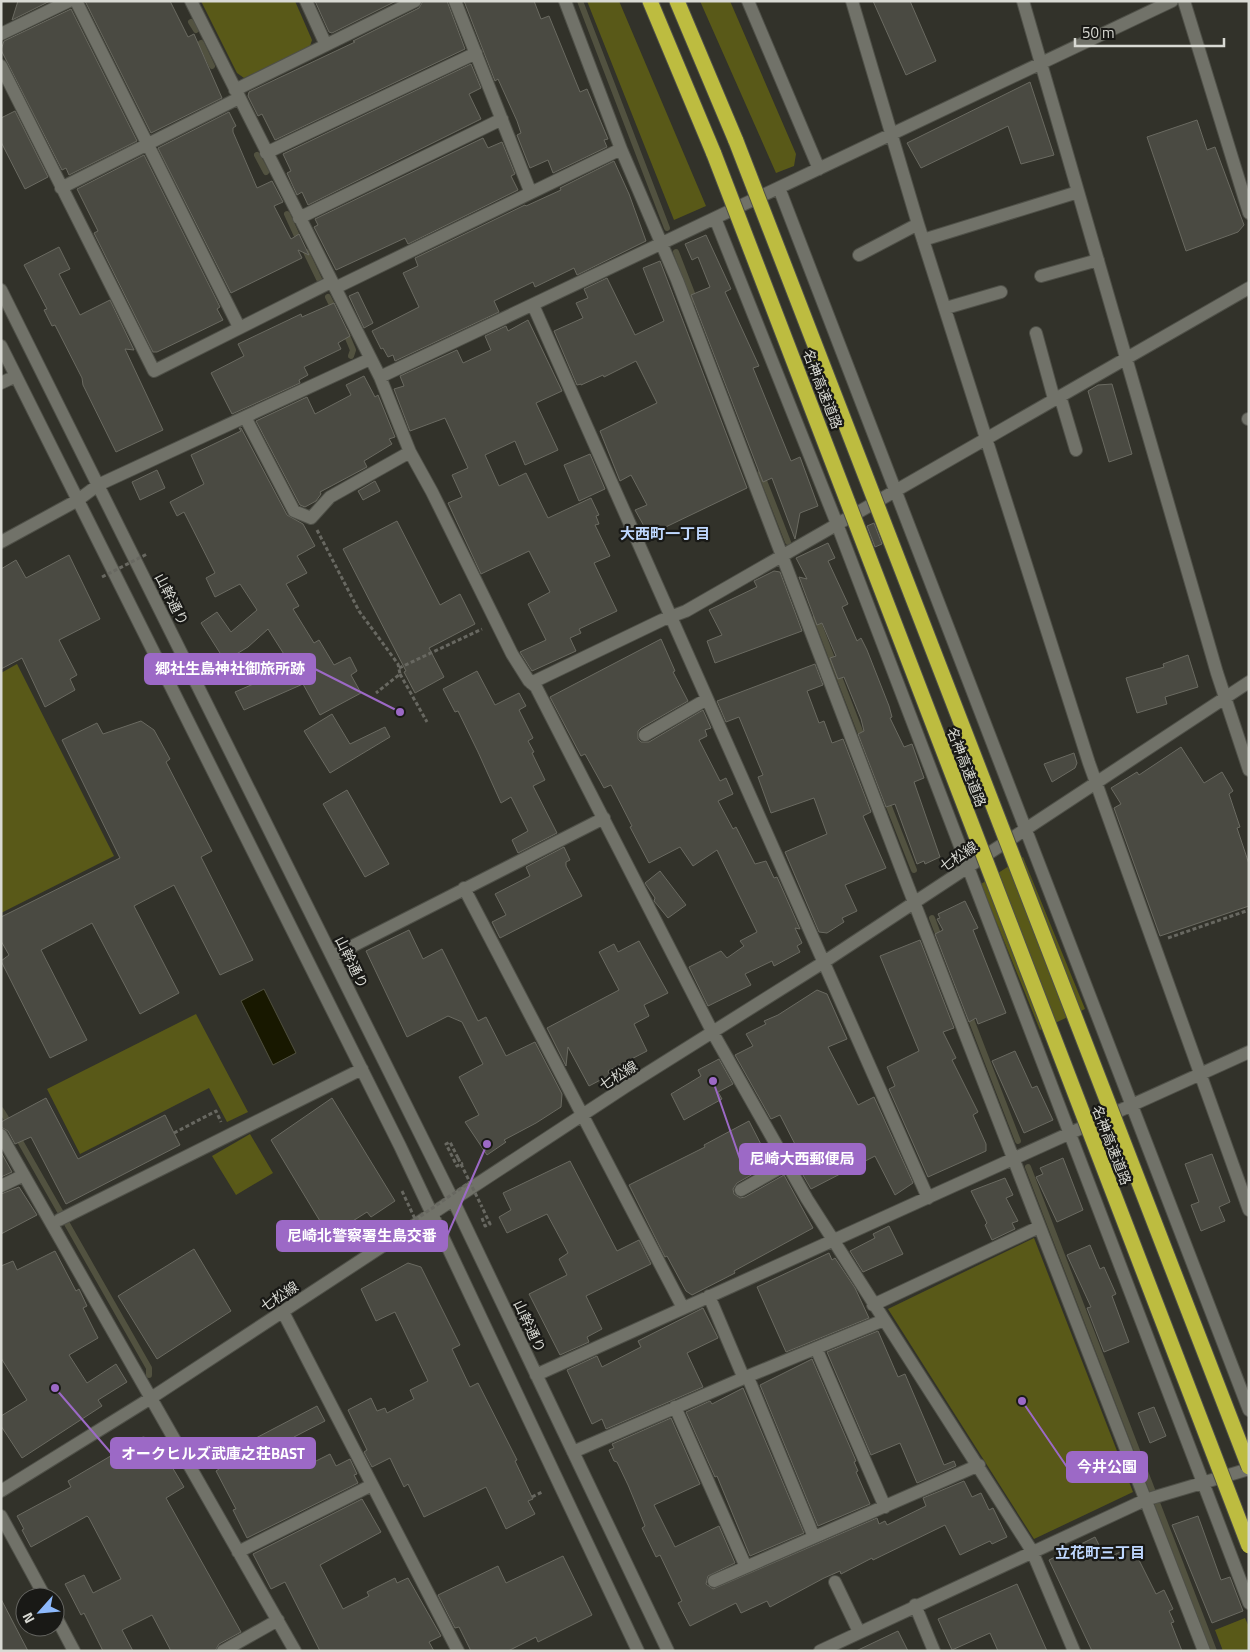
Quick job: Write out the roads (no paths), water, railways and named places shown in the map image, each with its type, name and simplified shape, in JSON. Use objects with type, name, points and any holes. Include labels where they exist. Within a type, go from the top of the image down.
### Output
[{"type":"highway","name":"名神高速道路","points":[[650,1],[714,154],[1249,1546]]},
{"type":"highway","name":"名神高速道路","points":[[677,1],[736,141],[1249,1468]]},
{"type":"street","points":[[1,34],[68,1]]},
{"type":"street","points":[[76,1],[239,328]]},
{"type":"street","points":[[191,1],[380,378],[410,452],[432,492],[512,654],[531,683],[536,687],[713,1033],[787,1164],[873,1305],[979,1465],[1032,1551],[1074,1651]]},
{"type":"street","points":[[306,1],[326,45]]},
{"type":"street","points":[[61,188],[147,144],[326,45],[416,1]]},
{"type":"street","points":[[455,1],[530,191]]},
{"type":"street","points":[[565,1],[621,149],[678,280],[1039,1227],[1204,1651]]},
{"type":"street","points":[[748,1],[819,169]]},
{"type":"street","points":[[852,1],[923,240],[1096,781],[1249,1210]]},
{"type":"street","points":[[1024,1],[1224,697],[1249,770]]},
{"type":"street","points":[[380,378],[1172,1]]},
{"type":"street","points":[[1184,1],[1249,213]]},
{"type":"street","points":[[266,153],[476,53]]},
{"type":"street","points":[[1,66],[154,370],[239,328],[621,149]]},
{"type":"street","points":[[299,218],[502,119]]},
{"type":"street","points":[[779,188],[1249,1410]]},
{"type":"street","points":[[923,240],[1078,192]]},
{"type":"street","points":[[715,218],[838,524],[1249,1603]]},
{"type":"street","points":[[859,255],[918,224]]},
{"type":"street","points":[[1041,276],[1098,260]]},
{"type":"street","points":[[531,683],[672,616],[686,612],[1249,288]]},
{"type":"street","name":"山幹通り","points":[[1,290],[453,1200],[668,1651]]},
{"type":"street","points":[[946,308],[1002,292]]},
{"type":"street","points":[[533,305],[928,1198]]},
{"type":"street","points":[[1036,333],[1076,450]]},
{"type":"street","points":[[1,346],[362,1069],[638,1651]]},
{"type":"street","points":[[1,542],[78,500],[98,485],[370,359]]},
{"type":"street","points":[[1,384],[16,376]]},
{"type":"street","points":[[245,417],[294,511],[311,518],[330,496],[410,452]]},
{"type":"street","name":"七松線","points":[[1,1491],[151,1398],[582,1115],[968,869],[1026,827],[1249,682]]},
{"type":"street","points":[[645,735],[707,699]]},
{"type":"street","points":[[333,956],[604,818]]},
{"type":"street","points":[[464,888],[683,1308]]},
{"type":"street","points":[[536,1375],[1249,1052]]},
{"type":"street","points":[[63,1218],[362,1069]]},
{"type":"street","points":[[1,1135],[295,1651]]},
{"type":"street","points":[[741,1190],[787,1164]]},
{"type":"street","points":[[1,1186],[24,1175]]},
{"type":"street","points":[[873,1305],[1039,1227]]},
{"type":"street","points":[[709,1296],[742,1374],[749,1380],[814,1537]]},
{"type":"street","points":[[283,1312],[458,1651]]},
{"type":"street","points":[[573,1452],[746,1376],[884,1320]]},
{"type":"street","points":[[816,1348],[885,1507]]},
{"type":"street","points":[[675,1407],[746,1567]]},
{"type":"street","points":[[714,1581],[979,1465]]},
{"type":"street","points":[[820,1651],[915,1605],[1144,1500],[1249,1468]]},
{"type":"street","points":[[238,1552],[372,1485]]},
{"type":"street","points":[[1,1516],[40,1587]]},
{"type":"street","points":[[836,1582],[859,1632]]},
{"type":"street","points":[[915,1605],[934,1651]]},
{"type":"street","points":[[223,1651],[278,1620]]},
{"type":"street","points":[[65,1634],[74,1651]]},
{"type":"waterway","points":[[580,1],[667,228]]},
{"type":"waterway","points":[[191,22],[196,30]]},
{"type":"waterway","points":[[201,43],[212,66]]},
{"type":"waterway","points":[[257,155],[266,172]]},
{"type":"waterway","points":[[287,214],[297,236]]},
{"type":"waterway","points":[[306,252],[319,279]]},
{"type":"waterway","points":[[676,252],[695,301]]},
{"type":"waterway","points":[[328,297],[335,311]]},
{"type":"waterway","points":[[345,331],[353,350],[351,356]]},
{"type":"waterway","points":[[761,473],[788,542]]},
{"type":"waterway","points":[[816,617],[863,739]]},
{"type":"waterway","points":[[886,799],[914,870]]},
{"type":"waterway","points":[[932,918],[940,939]]},
{"type":"waterway","points":[[969,1014],[1018,1141]]},
{"type":"waterway","points":[[1,1110],[11,1126]]},
{"type":"waterway","points":[[16,1134],[149,1368],[149,1375]]},
{"type":"waterway","points":[[1028,1167],[1214,1651]]},
{"type":"place","name":"郷社生島神社御旅所跡","points":[[400,712]]},
{"type":"place","name":"尼崎大西郵便局","points":[[713,1081]]},
{"type":"place","name":"尼崎北警察署生島交番","points":[[487,1144]]},
{"type":"place","name":"オークヒルズ武庫之荘BAST","points":[[55,1388]]},
{"type":"place","name":"今井公園","points":[[1022,1401]]},
{"type":"district","name":"大西町一丁目","points":[[665,533]]},
{"type":"district","name":"立花町三丁目","points":[[1100,1552]]}]
